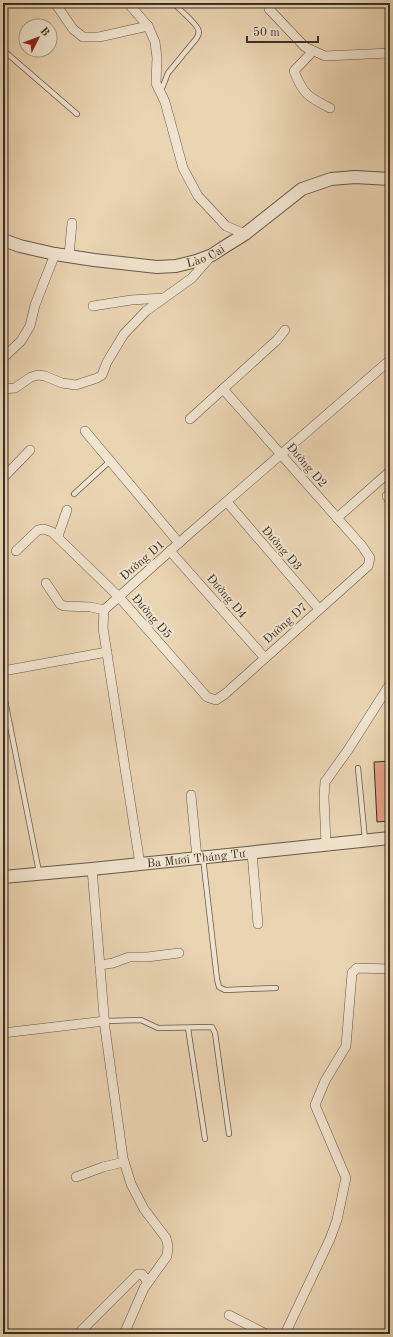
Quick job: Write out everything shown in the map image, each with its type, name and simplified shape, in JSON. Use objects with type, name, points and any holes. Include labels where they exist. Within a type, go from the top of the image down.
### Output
[{"type":"street","points":[[55,3],[73,29],[83,37],[99,37],[148,26]]},
{"type":"street","points":[[128,3],[148,26],[155,42],[157,58],[156,83],[165,102],[183,168],[198,196],[226,226],[245,234]]},
{"type":"street","points":[[268,9],[305,48],[325,56],[390,53]]},
{"type":"street","points":[[313,51],[294,71],[300,85],[312,99],[330,108]]},
{"type":"street","name":"Lào Cai","points":[[3,240],[20,246],[55,254],[124,264],[157,267],[176,266],[212,255],[245,234],[302,189],[331,179],[355,177],[390,179]]},
{"type":"street","points":[[69,256],[72,223]]},
{"type":"street","points":[[3,358],[21,340],[30,326],[36,305],[55,254]]},
{"type":"street","points":[[3,389],[15,388],[31,377],[38,375],[45,376],[62,383],[76,385],[102,375],[124,334],[146,311],[192,278],[212,255]]},
{"type":"street","points":[[93,306],[132,300],[163,298]]},
{"type":"street","points":[[190,419],[277,340],[285,330]]},
{"type":"street","name":"Đường D1","points":[[104,610],[170,550],[282,455],[390,360]]},
{"type":"street","name":"Đường D2","points":[[223,389],[362,546],[370,558]]},
{"type":"street","points":[[85,431],[179,543]]},
{"type":"street","points":[[3,478],[30,450]]},
{"type":"street","points":[[337,518],[388,473]]},
{"type":"street","name":"Đường D3","points":[[227,502],[319,609]]},
{"type":"street","points":[[58,536],[67,510]]},
{"type":"street","name":"Đường D5","points":[[16,551],[38,530],[44,529],[58,536],[119,597],[207,697],[212,700]]},
{"type":"street","name":"Đường D4","points":[[170,550],[265,658]]},
{"type":"street","name":"Đường D7","points":[[212,700],[216,700],[225,694],[368,566],[370,558]]},
{"type":"street","points":[[46,583],[60,604],[64,606],[91,607],[104,610],[103,628],[140,864]]},
{"type":"street","points":[[3,671],[107,652]]},
{"type":"street","points":[[326,845],[324,796],[325,782],[348,750],[390,684]]},
{"type":"street","points":[[191,795],[200,858]]},
{"type":"street","name":"Ba Mươi Tháng Tư","points":[[3,877],[390,838]]},
{"type":"street","points":[[252,853],[258,924]]},
{"type":"street","points":[[92,869],[105,1021],[124,1162],[137,1197],[144,1209],[166,1238],[168,1246],[167,1256],[144,1288],[124,1334]]},
{"type":"street","points":[[100,965],[113,963],[126,957],[179,953]]},
{"type":"street","points":[[285,1334],[330,1238],[337,1220],[346,1178],[315,1105],[325,1081],[346,1046],[352,973],[358,968],[390,969]]},
{"type":"street","points":[[3,1033],[105,1021]]},
{"type":"street","points":[[76,1178],[103,1167],[124,1162]]},
{"type":"street","points":[[78,1334],[138,1274],[142,1274],[148,1282]]},
{"type":"street","points":[[229,1315],[266,1334]]},
{"type":"lane","points":[[160,93],[168,73],[199,34],[199,30],[173,3]]},
{"type":"lane","points":[[3,50],[78,114]]},
{"type":"lane","points":[[74,494],[110,461]]},
{"type":"lane","points":[[3,690],[40,874]]},
{"type":"lane","points":[[358,768],[365,841]]},
{"type":"lane","points":[[200,858],[216,979],[219,987],[225,990],[276,988]]},
{"type":"lane","points":[[105,1021],[145,1021],[158,1028],[212,1027],[215,1033],[229,1134]]},
{"type":"lane","points":[[188,1028],[205,1139]]},
{"type":"building","points":[[390,761],[390,821],[377,822],[374,762]]}]
